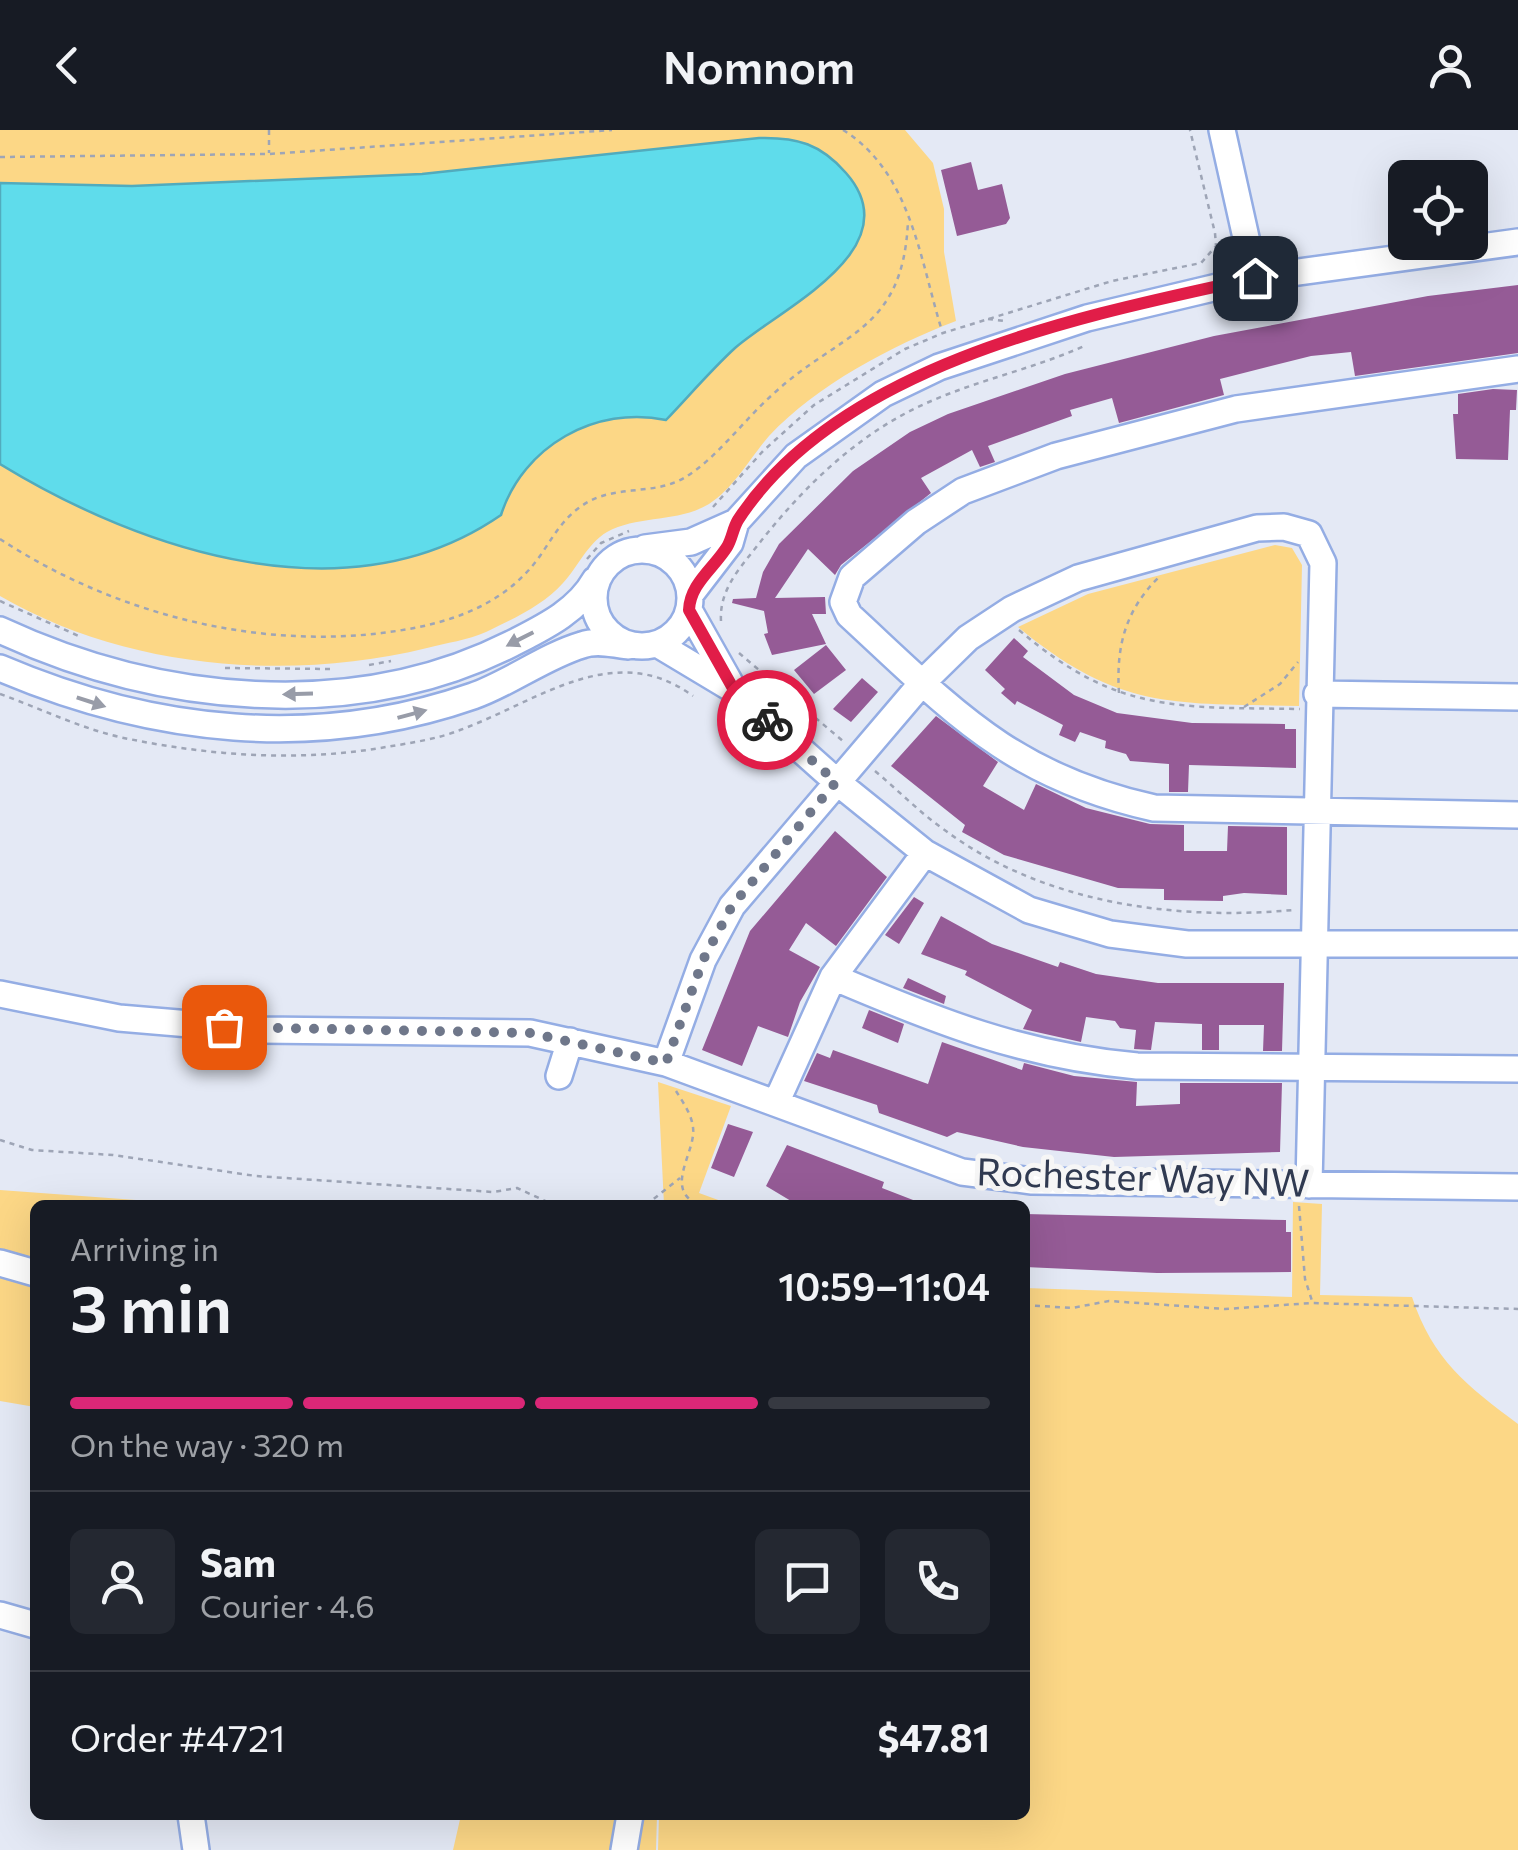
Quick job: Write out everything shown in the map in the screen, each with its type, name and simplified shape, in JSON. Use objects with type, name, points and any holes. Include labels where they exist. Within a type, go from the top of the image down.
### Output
[{"type":"street","points":[[1222,130],[1255,278]]},
{"type":"street","points":[[0,630],[60,656],[173,685],[256,694],[336,692],[404,682],[474,661],[555,620],[579,602],[588,575],[639,539],[692,542],[736,522],[796,456],[837,422],[939,367],[1088,318],[1255,278],[1518,242]]},
{"type":"street","points":[[1518,369],[1236,409],[1056,456],[963,492],[916,522],[844,589],[849,615],[922,683],[1003,750],[1055,779],[1110,798],[1154,808],[1518,815]]},
{"type":"street","points":[[659,645],[684,625],[689,603],[730,543],[736,522]]},
{"type":"street","points":[[670,1072],[703,960],[732,906],[922,683],[968,638],[1012,608],[1078,578],[1257,528],[1284,526],[1309,534],[1323,563],[1309,701],[1315,812],[1304,1192]]},
{"type":"street","points":[[639,539],[676,562],[689,603],[734,690]]},
{"type":"street","points":[[588,575],[603,626],[628,646]]},
{"type":"street","points":[[0,668],[141,715],[246,730],[298,730],[396,719],[497,687],[584,644],[659,645],[734,690],[836,782],[925,853],[1030,910],[1110,934],[1187,944],[1518,944]]},
{"type":"street","points":[[1309,701],[1518,697]]},
{"type":"street","points":[[776,1103],[833,977],[925,853]]},
{"type":"street","points":[[833,977],[958,1030],[1081,1061],[1137,1066],[1518,1070]]},
{"type":"street","name":"Rochester Way NW","points":[[0,994],[119,1018],[260,1030],[530,1033],[570,1041],[776,1103],[962,1172],[1032,1181],[1304,1192],[1518,1188]]},
{"type":"street","points":[[560,1076],[570,1041]]},
{"type":"street","points":[[0,1263],[30,1272]]},
{"type":"street","points":[[0,1616],[30,1624]]},
{"type":"street","points":[[192,1820],[196,1850]]},
{"type":"street","points":[[624,1850],[629,1820]]},
{"type":"path","points":[[268,130],[269,154]]},
{"type":"path","points":[[0,157],[269,154],[612,130]]},
{"type":"path","points":[[844,130],[891,175],[943,333]]},
{"type":"path","points":[[1190,130],[1216,246]]},
{"type":"path","points":[[0,539],[70,580],[122,601],[252,632],[373,633],[454,618],[509,590],[528,572],[569,515],[585,503],[622,489],[660,486],[686,477],[780,387],[867,327],[900,274],[906,258],[908,221]]},
{"type":"path","points":[[1216,246],[1230,250]]},
{"type":"path","points":[[704,513],[724,498],[763,451],[814,405],[888,358],[943,333],[1112,281],[1202,263],[1216,246]]},
{"type":"path","points":[[588,575],[601,543],[639,539]]},
{"type":"path","points":[[1119,694],[1118,661],[1124,628],[1137,602],[1164,573]]},
{"type":"path","points":[[0,602],[92,642]]},
{"type":"path","points":[[1014,626],[1065,668],[1119,694],[1169,705],[1242,707],[1309,701]]},
{"type":"path","points":[[1242,707],[1278,686],[1302,656]]},
{"type":"path","points":[[369,665],[407,658]]},
{"type":"path","points":[[221,668],[332,670]]},
{"type":"path","points":[[545,692],[568,680],[606,672],[646,675],[676,683],[694,696]]},
{"type":"path","points":[[670,1072],[693,1130],[682,1176],[685,1194],[693,1200]]},
{"type":"path","points":[[0,1140],[32,1150],[113,1154],[256,1176],[493,1192],[518,1188],[543,1200]]},
{"type":"path","points":[[652,1200],[682,1176]]},
{"type":"path","points":[[1304,1192],[1305,1279],[1312,1303]]},
{"type":"path","points":[[1030,1305],[1072,1308],[1110,1302],[1247,1310],[1312,1303],[1518,1309]]},
{"type":"shaded area","points":[[0,130],[905,130],[933,163],[944,209],[944,252],[956,321],[881,355],[809,400],[769,436],[734,481],[709,504],[684,514],[632,523],[607,532],[555,591],[486,632],[374,659],[319,664],[264,666],[154,653],[100,640],[49,621],[0,596]]},
{"type":"shaded area","points":[[1275,545],[1292,548],[1302,565],[1299,706],[1182,702],[1150,697],[1087,674],[1018,627],[1088,594]]},
{"type":"shaded area","points":[[658,1082],[731,1106],[699,1193],[718,1200],[664,1200]]},
{"type":"shaded area","points":[[0,1190],[136,1200],[30,1200],[30,1406],[0,1401]]},
{"type":"shaded area","points":[[1293,1202],[1322,1204],[1320,1295],[1412,1297],[1430,1338],[1453,1370],[1518,1424],[1518,1850],[658,1850],[659,1820],[1030,1820],[1030,1288],[1292,1297]]},
{"type":"shaded area","points":[[460,1820],[657,1820],[656,1850],[453,1850]]},
{"type":"water","points":[[759,138],[807,144],[827,155],[846,173],[862,201],[863,227],[852,251],[807,296],[735,348],[666,420],[614,419],[566,436],[526,469],[501,515],[442,547],[379,564],[314,568],[248,562],[182,546],[118,524],[0,464],[0,183],[132,186],[422,174]]},
{"type":"building","points":[[971,162],[978,190],[1002,184],[1010,218],[1006,224],[957,236],[941,170]]},
{"type":"building","points":[[1518,285],[1518,353],[1355,376],[1351,352],[1311,356],[1220,379],[1224,395],[1119,423],[1112,398],[1070,410],[1072,416],[988,446],[995,462],[980,467],[972,450],[921,478],[931,493],[841,565],[835,575],[808,549],[775,598],[825,597],[826,614],[812,614],[826,644],[772,655],[764,634],[768,633],[764,611],[732,603],[733,599],[756,598],[763,572],[779,544],[853,471],[910,432],[948,414],[1065,374],[1214,336],[1428,296]]},
{"type":"building","points":[[1517,390],[1516,410],[1510,410],[1508,460],[1456,459],[1453,414],[1458,414],[1458,394]]},
{"type":"building","points":[[1014,638],[1028,651],[1023,657],[1074,695],[1117,713],[1192,723],[1285,724],[1285,729],[1296,729],[1296,768],[1189,765],[1188,792],[1169,792],[1169,764],[1130,761],[1126,754],[1105,748],[1106,741],[1080,732],[1075,742],[1059,735],[1063,725],[1017,701],[1015,705],[1001,693],[1005,689],[985,670]]},
{"type":"building","points":[[826,645],[846,670],[814,694],[794,670]]},
{"type":"building","points":[[862,678],[878,692],[851,722],[833,709]]},
{"type":"building","points":[[936,716],[998,762],[983,786],[1024,810],[1036,784],[1086,808],[1150,824],[1184,825],[1184,851],[1227,851],[1228,826],[1287,827],[1287,895],[1244,893],[1223,896],[1223,901],[1164,900],[1164,889],[1118,888],[1004,855],[962,832],[965,825],[891,766]]},
{"type":"building","points":[[835,831],[887,877],[836,946],[806,923],[789,950],[820,967],[800,1002],[788,1037],[758,1026],[742,1066],[702,1050],[750,931]]},
{"type":"building","points":[[914,897],[924,903],[899,944],[885,935]]},
{"type":"building","points":[[941,916],[992,944],[1058,967],[1060,962],[1096,974],[1158,983],[1284,983],[1282,1051],[1263,1051],[1264,1025],[1219,1025],[1219,1050],[1202,1050],[1202,1024],[1155,1022],[1151,1050],[1134,1049],[1136,1030],[1120,1028],[1115,1021],[1086,1017],[1081,1042],[1023,1029],[1032,1010],[965,975],[967,971],[921,954]]},
{"type":"building","points":[[908,978],[946,996],[944,1004],[903,988]]},
{"type":"building","points":[[869,1010],[904,1024],[898,1043],[862,1028]]},
{"type":"building","points":[[942,1042],[1022,1070],[1024,1063],[1074,1076],[1137,1082],[1136,1106],[1180,1104],[1180,1083],[1282,1083],[1280,1152],[1114,1157],[1023,1147],[957,1132],[947,1137],[879,1113],[877,1105],[804,1081],[817,1053],[830,1058],[833,1050],[928,1084]]},
{"type":"building","points":[[728,1124],[753,1132],[734,1177],[711,1168]]},
{"type":"building","points":[[787,1145],[884,1182],[882,1188],[913,1200],[789,1200],[766,1186]]},
{"type":"building","points":[[1030,1214],[1286,1220],[1286,1232],[1291,1232],[1291,1272],[1157,1273],[1030,1267]]},
{"type":"way so far","points":[[224,1027],[530,1033],[666,1063],[703,960],[732,906],[836,782],[767,720]]},
{"type":"route","points":[[767,720],[734,690],[689,610],[690,596],[730,543],[736,522],[796,456],[837,422],[882,394],[939,367],[1088,318],[1255,278]]}]
